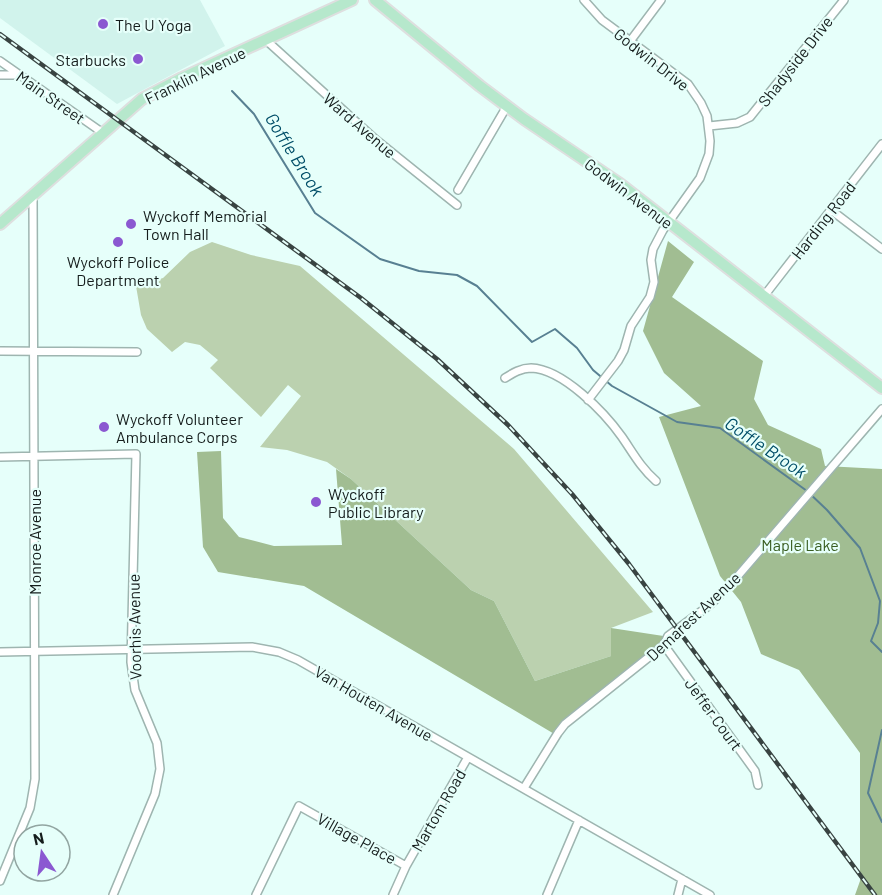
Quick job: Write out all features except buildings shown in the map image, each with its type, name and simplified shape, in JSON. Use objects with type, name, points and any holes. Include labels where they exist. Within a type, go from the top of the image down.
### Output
[{"type":"main road","name":"Franklin Avenue","points":[[0,224],[131,108],[154,92],[352,0]]},
{"type":"main road","name":"Godwin Avenue","points":[[375,0],[507,106],[620,184],[882,388]]},
{"type":"street","name":"Godwin Drive","points":[[584,0],[602,20],[688,84],[701,103],[709,126],[710,147],[700,178],[657,239],[651,260],[654,282],[650,297],[631,326],[618,361],[588,400]]},
{"type":"street","points":[[631,40],[662,0]]},
{"type":"street","name":"Shadyside Drive","points":[[709,126],[737,123],[750,117],[844,0]]},
{"type":"street","name":"Ward Avenue","points":[[267,40],[375,139],[458,205]]},
{"type":"street","name":"Main Street","points":[[0,61],[103,133]]},
{"type":"street","points":[[0,75],[19,75]]},
{"type":"street","points":[[458,190],[507,106]]},
{"type":"street","name":"Harding Road","points":[[765,296],[882,144]]},
{"type":"street","name":"Monroe Avenue","points":[[0,881],[33,797],[35,779],[33,196]]},
{"type":"street","points":[[831,210],[882,249]]},
{"type":"street","points":[[0,351],[137,352]]},
{"type":"street","points":[[505,378],[524,369],[540,370],[566,382],[608,419],[640,466],[656,481]]},
{"type":"street","name":"Demarest Avenue","points":[[524,788],[565,724],[664,645],[668,636],[711,604],[882,409]]},
{"type":"street","name":"Voorhis Avenue","points":[[34,456],[136,454],[133,677],[135,690],[158,743],[160,769],[155,794],[113,895]]},
{"type":"street","points":[[0,457],[34,456]]},
{"type":"street","name":"Jeffer Court","points":[[664,645],[755,771],[758,785]]},
{"type":"street","name":"Van Houten Avenue","points":[[0,652],[252,647],[279,652],[298,660],[710,895]]},
{"type":"street","name":"Martom Road","points":[[393,895],[406,866],[468,757]]},
{"type":"street","name":"Village Place","points":[[256,895],[299,806],[406,866]]},
{"type":"street","points":[[547,895],[579,820]]},
{"type":"street","points":[[678,895],[682,879]]},
{"type":"shaded area","points":[[0,0],[200,0],[225,46],[117,104],[0,18]]},
{"type":"shaded area","points":[[212,242],[251,255],[300,266],[514,449],[653,612],[611,628],[611,656],[535,681],[494,601],[471,590],[351,479],[327,462],[287,450],[260,447],[301,396],[288,385],[261,417],[210,368],[218,360],[200,345],[185,342],[172,352],[147,329],[141,315],[136,286],[163,278],[190,252]]},
{"type":"green space","name":"Maple Lake","points":[[668,241],[694,262],[672,297],[763,361],[754,399],[768,425],[821,449],[825,466],[882,469],[882,895],[855,895],[860,881],[860,753],[799,670],[761,654],[741,602],[720,576],[659,417],[701,406],[664,373],[643,331]]},
{"type":"green space","points":[[221,451],[223,518],[239,537],[274,546],[342,545],[336,469],[351,479],[471,590],[494,601],[535,681],[611,656],[611,628],[670,637],[556,735],[304,586],[218,572],[203,547],[197,452]]},
{"type":"waterway","name":"Goffle Brook","points":[[232,91],[254,114],[315,213],[380,259],[419,271],[457,275],[477,286],[532,342],[555,329],[577,348],[593,370],[612,386],[677,422],[720,428],[807,491],[860,548],[880,601],[878,623],[871,641],[882,652]]},
{"type":"waterway","name":"Goffle Brook","points":[[882,730],[868,793],[882,822]]},
{"type":"railway","points":[[0,34],[361,298],[437,359],[508,425],[572,494],[629,564],[875,895]]},
{"type":"place","name":"The U Yoga","points":[[103,24]]},
{"type":"place","name":"Starbucks","points":[[138,59]]},
{"type":"place","name":"Wyckoff Memorial Town Hall","points":[[131,224]]},
{"type":"place","name":"Wyckoff Police Department","points":[[118,242]]},
{"type":"place","name":"Wyckoff Volunteer Ambulance Corps","points":[[104,427]]},
{"type":"place","name":"Wyckoff Public Library","points":[[316,502]]}]
